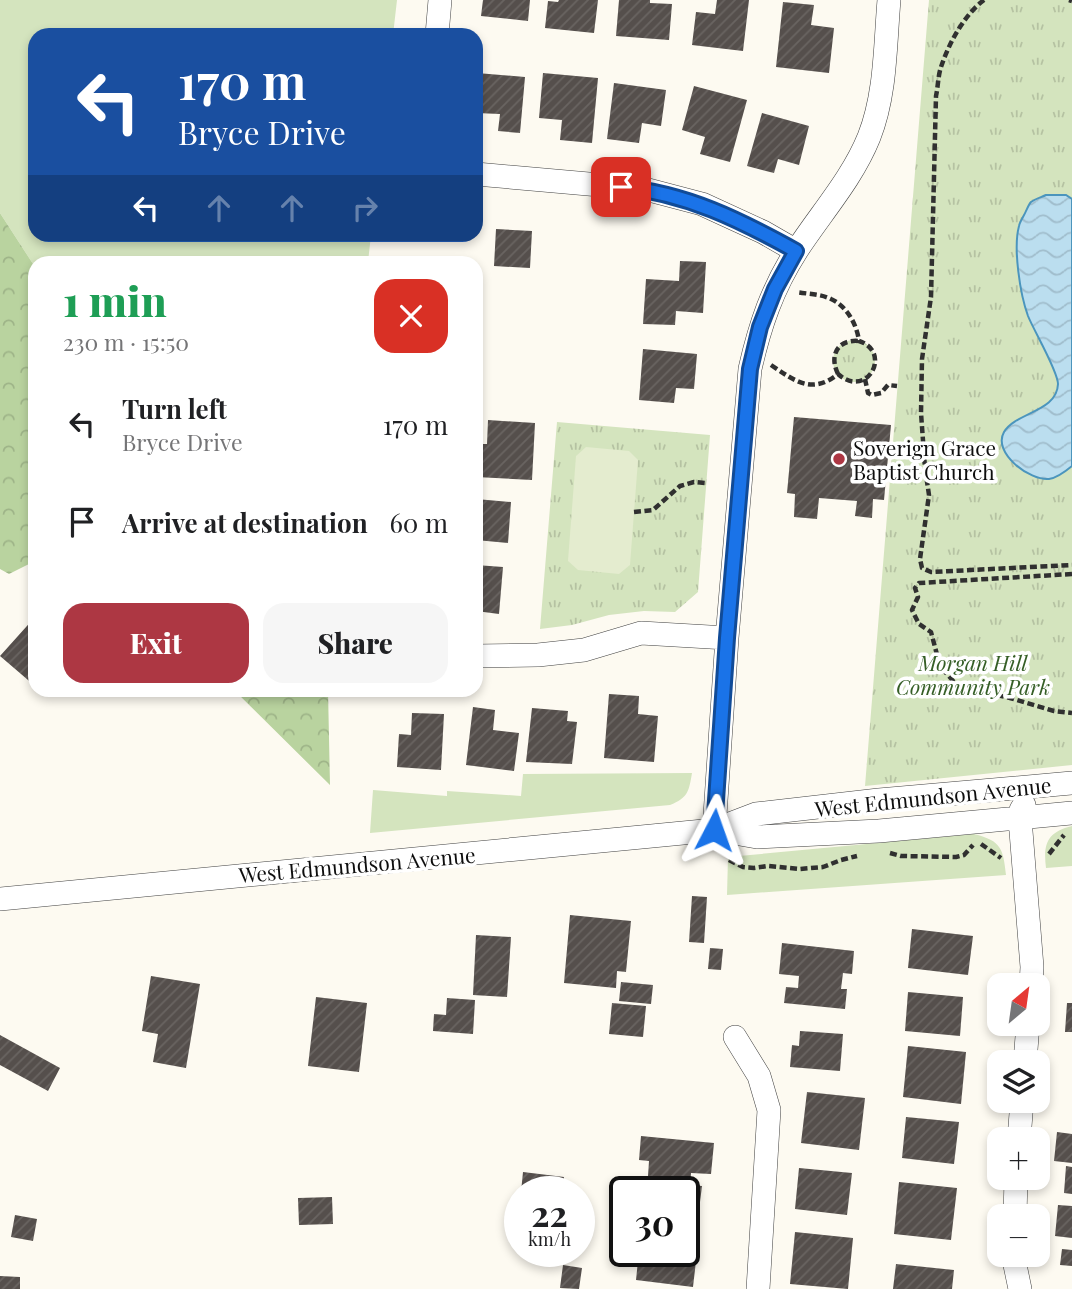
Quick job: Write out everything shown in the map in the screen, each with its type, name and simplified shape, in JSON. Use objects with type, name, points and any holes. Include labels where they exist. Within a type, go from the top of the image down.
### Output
[{"type":"street","points":[[438,28],[440,0]]},
{"type":"street","points":[[714,830],[750,369],[760,327],[775,289],[796,251],[850,174],[868,138],[880,100],[889,0]]},
{"type":"street","points":[[483,175],[645,189],[702,204],[796,251]]},
{"type":"street","points":[[483,656],[538,655],[584,650],[642,633],[727,638]]},
{"type":"street","name":"West Edmundson Avenue","points":[[714,830],[756,814],[1072,783]]},
{"type":"street","points":[[1032,973],[1021,810],[1024,804],[1032,801],[1072,797]]},
{"type":"street","name":"West Edmundson Avenue","points":[[0,899],[714,830],[757,837],[879,831],[1020,819],[1071,824]]},
{"type":"street","points":[[736,1037],[759,1076],[769,1110],[758,1289]]},
{"type":"street","points":[[1015,1267],[1020,1289]]},
{"type":"path","points":[[975,0],[941,68],[936,96],[931,297],[922,359],[921,413],[929,495],[920,559],[922,568],[931,572],[1072,565]]},
{"type":"path","points":[[972,9],[984,0]]},
{"type":"path","points":[[775,289],[822,296],[836,302],[853,321],[858,330],[859,341]]},
{"type":"path","points":[[848,341],[859,341],[869,346],[874,356],[873,371],[865,379],[850,382],[838,374],[834,362],[836,352],[848,341]]},
{"type":"path","points":[[754,354],[792,379],[807,385],[822,384],[838,374]]},
{"type":"path","points":[[865,379],[868,393],[872,395],[881,393],[888,385],[897,386]]},
{"type":"path","points":[[634,512],[653,510],[680,486],[694,482],[706,483]]},
{"type":"path","points":[[1072,574],[919,583],[915,588],[918,597],[912,610],[919,624],[930,632],[940,666],[954,682],[1054,712],[1072,713]]},
{"type":"path","points":[[1049,854],[1071,824]]},
{"type":"path","points":[[888,852],[901,856],[956,857],[964,855],[976,843],[1001,858]]},
{"type":"path","points":[[729,860],[743,867],[800,869],[823,867],[863,855]]},
{"type":"green space","points":[[0,0],[397,0],[394,28],[28,28],[28,242],[370,242],[369,256],[28,256],[0,213]]},
{"type":"green space","name":"Morgan Hill Community Park","points":[[929,0],[1072,0],[1072,765],[865,786]]},
{"type":"green space","points":[[0,213],[28,256],[28,564],[9,574],[0,569]]},
{"type":"green space","points":[[854,340],[869,346],[875,361],[869,376],[854,382],[839,376],[833,361],[839,346]]},
{"type":"green space","points":[[557,422],[710,435],[698,592],[675,612],[644,611],[609,615],[572,625],[540,629]]},
{"type":"green space","points":[[586,447],[629,451],[638,460],[630,565],[619,574],[578,570],[568,561],[576,456]]},
{"type":"green space","points":[[241,697],[328,697],[330,785]]},
{"type":"green space","points":[[692,773],[687,793],[681,800],[670,805],[370,833],[373,790],[447,796],[447,791],[521,796],[523,774]]},
{"type":"green space","points":[[1072,826],[1072,866],[1046,868],[1045,852],[1049,840],[1057,832]]},
{"type":"green space","points":[[974,834],[996,843],[1002,852],[1006,875],[727,895],[728,857]]},
{"type":"water","points":[[1046,195],[1066,195],[1072,199],[1072,466],[1049,479],[1023,471],[1008,457],[1002,440],[1010,425],[1051,400],[1058,384],[1028,316],[1022,296],[1017,258],[1020,222],[1031,202]]},
{"type":"building","points":[[483,0],[530,0],[528,21],[481,16]]},
{"type":"building","points":[[598,0],[594,33],[545,28],[548,1]]},
{"type":"building","points":[[619,0],[650,0],[650,3],[672,4],[669,40],[616,36]]},
{"type":"building","points":[[717,0],[749,0],[743,51],[692,45],[696,12],[715,14]]},
{"type":"building","points":[[783,2],[814,5],[811,25],[834,28],[829,73],[776,67]]},
{"type":"building","points":[[543,73],[598,78],[592,143],[560,140],[562,120],[539,118]]},
{"type":"building","points":[[483,74],[525,77],[520,133],[498,131],[500,114],[483,113]]},
{"type":"building","points":[[614,83],[666,90],[661,126],[642,123],[639,143],[607,139]]},
{"type":"building","points":[[694,86],[747,100],[730,162],[700,154],[705,137],[682,130]]},
{"type":"building","points":[[762,113],[809,126],[799,165],[778,159],[774,173],[747,166]]},
{"type":"building","points":[[496,229],[532,231],[530,268],[494,266]]},
{"type":"building","points":[[680,261],[706,262],[703,313],[676,311],[675,325],[643,324],[646,279],[679,281]]},
{"type":"building","points":[[643,349],[697,354],[694,389],[676,388],[674,403],[639,400]]},
{"type":"building","name":"Soverign Grace Baptist Church","points":[[794,417],[891,425],[884,500],[873,499],[872,518],[855,516],[857,501],[819,498],[817,519],[794,517],[795,494],[787,493]]},
{"type":"building","points":[[488,420],[535,423],[532,480],[483,477],[483,444],[487,444]]},
{"type":"building","points":[[483,500],[511,502],[508,543],[483,541]]},
{"type":"building","points":[[483,566],[503,567],[499,614],[483,612]]},
{"type":"building","points":[[28,625],[28,680],[0,656]]},
{"type":"building","points":[[609,694],[639,696],[638,714],[658,716],[654,762],[604,758]]},
{"type":"building","points":[[473,707],[495,710],[493,730],[519,733],[514,771],[466,765]]},
{"type":"building","points":[[532,708],[568,711],[567,721],[577,722],[572,764],[526,762]]},
{"type":"building","points":[[412,713],[444,714],[441,770],[397,767],[399,734],[411,735]]},
{"type":"building","points":[[692,896],[707,897],[704,943],[689,942]]},
{"type":"building","points":[[570,915],[631,921],[626,972],[617,971],[616,988],[564,983]]},
{"type":"building","points":[[912,929],[973,936],[968,975],[908,968]]},
{"type":"building","points":[[476,935],[511,937],[507,997],[473,995]]},
{"type":"building","points":[[782,943],[854,951],[852,974],[843,973],[841,989],[847,989],[845,1009],[784,1003],[786,987],[798,988],[799,976],[779,974]]},
{"type":"building","points":[[710,948],[723,949],[721,970],[708,969]]},
{"type":"building","points":[[151,976],[200,984],[186,1068],[153,1062],[158,1034],[142,1031]]},
{"type":"building","points":[[621,982],[653,985],[651,1004],[619,1001]]},
{"type":"building","points":[[908,992],[963,997],[960,1036],[905,1031]]},
{"type":"building","points":[[316,997],[367,1003],[359,1072],[308,1066]]},
{"type":"building","points":[[447,998],[475,1000],[473,1034],[433,1031],[434,1014],[446,1015]]},
{"type":"building","points":[[612,1003],[646,1006],[643,1037],[609,1034]]},
{"type":"building","points":[[1067,1003],[1072,1003],[1072,1032],[1065,1032]]},
{"type":"building","points":[[800,1031],[843,1034],[840,1071],[790,1067],[792,1045],[799,1046]]},
{"type":"building","points":[[0,1035],[60,1068],[48,1091],[0,1065]]},
{"type":"building","points":[[908,1046],[966,1052],[961,1104],[903,1097]]},
{"type":"building","points":[[807,1092],[865,1098],[859,1150],[801,1143]]},
{"type":"building","points":[[906,1117],[959,1122],[954,1164],[902,1158]]},
{"type":"building","points":[[1057,1132],[1072,1134],[1072,1163],[1054,1161]]},
{"type":"building","points":[[641,1136],[714,1143],[711,1174],[648,1176],[649,1161],[639,1160]]},
{"type":"building","points":[[1066,1166],[1072,1167],[1072,1194],[1064,1193]]},
{"type":"building","points":[[799,1168],[852,1173],[847,1215],[795,1209]]},
{"type":"building","points":[[523,1172],[556,1176],[523,1176]]},
{"type":"building","points":[[899,1182],[957,1188],[951,1240],[894,1234]]},
{"type":"building","points":[[332,1197],[333,1224],[299,1225],[298,1198]]},
{"type":"building","points":[[1058,1205],[1072,1206],[1072,1238],[1055,1236]]},
{"type":"building","points":[[15,1215],[37,1219],[33,1241],[11,1237]]},
{"type":"building","points":[[795,1232],[853,1238],[848,1289],[790,1284]]},
{"type":"building","points":[[1062,1249],[1072,1250],[1072,1266],[1060,1265]]},
{"type":"building","points":[[896,1264],[954,1270],[952,1289],[893,1289]]},
{"type":"building","points":[[563,1267],[582,1268],[579,1289],[560,1288]]},
{"type":"building","points":[[637,1267],[695,1267],[693,1287],[636,1280]]},
{"type":"building","points":[[0,1276],[20,1277],[20,1289],[0,1289]]},
{"type":"place","name":"Soverign Grace Baptist Church","points":[[839,459]]},
{"type":"route","points":[[621,187],[645,189],[702,204],[796,251],[775,289],[760,327],[750,369],[714,830]]}]
